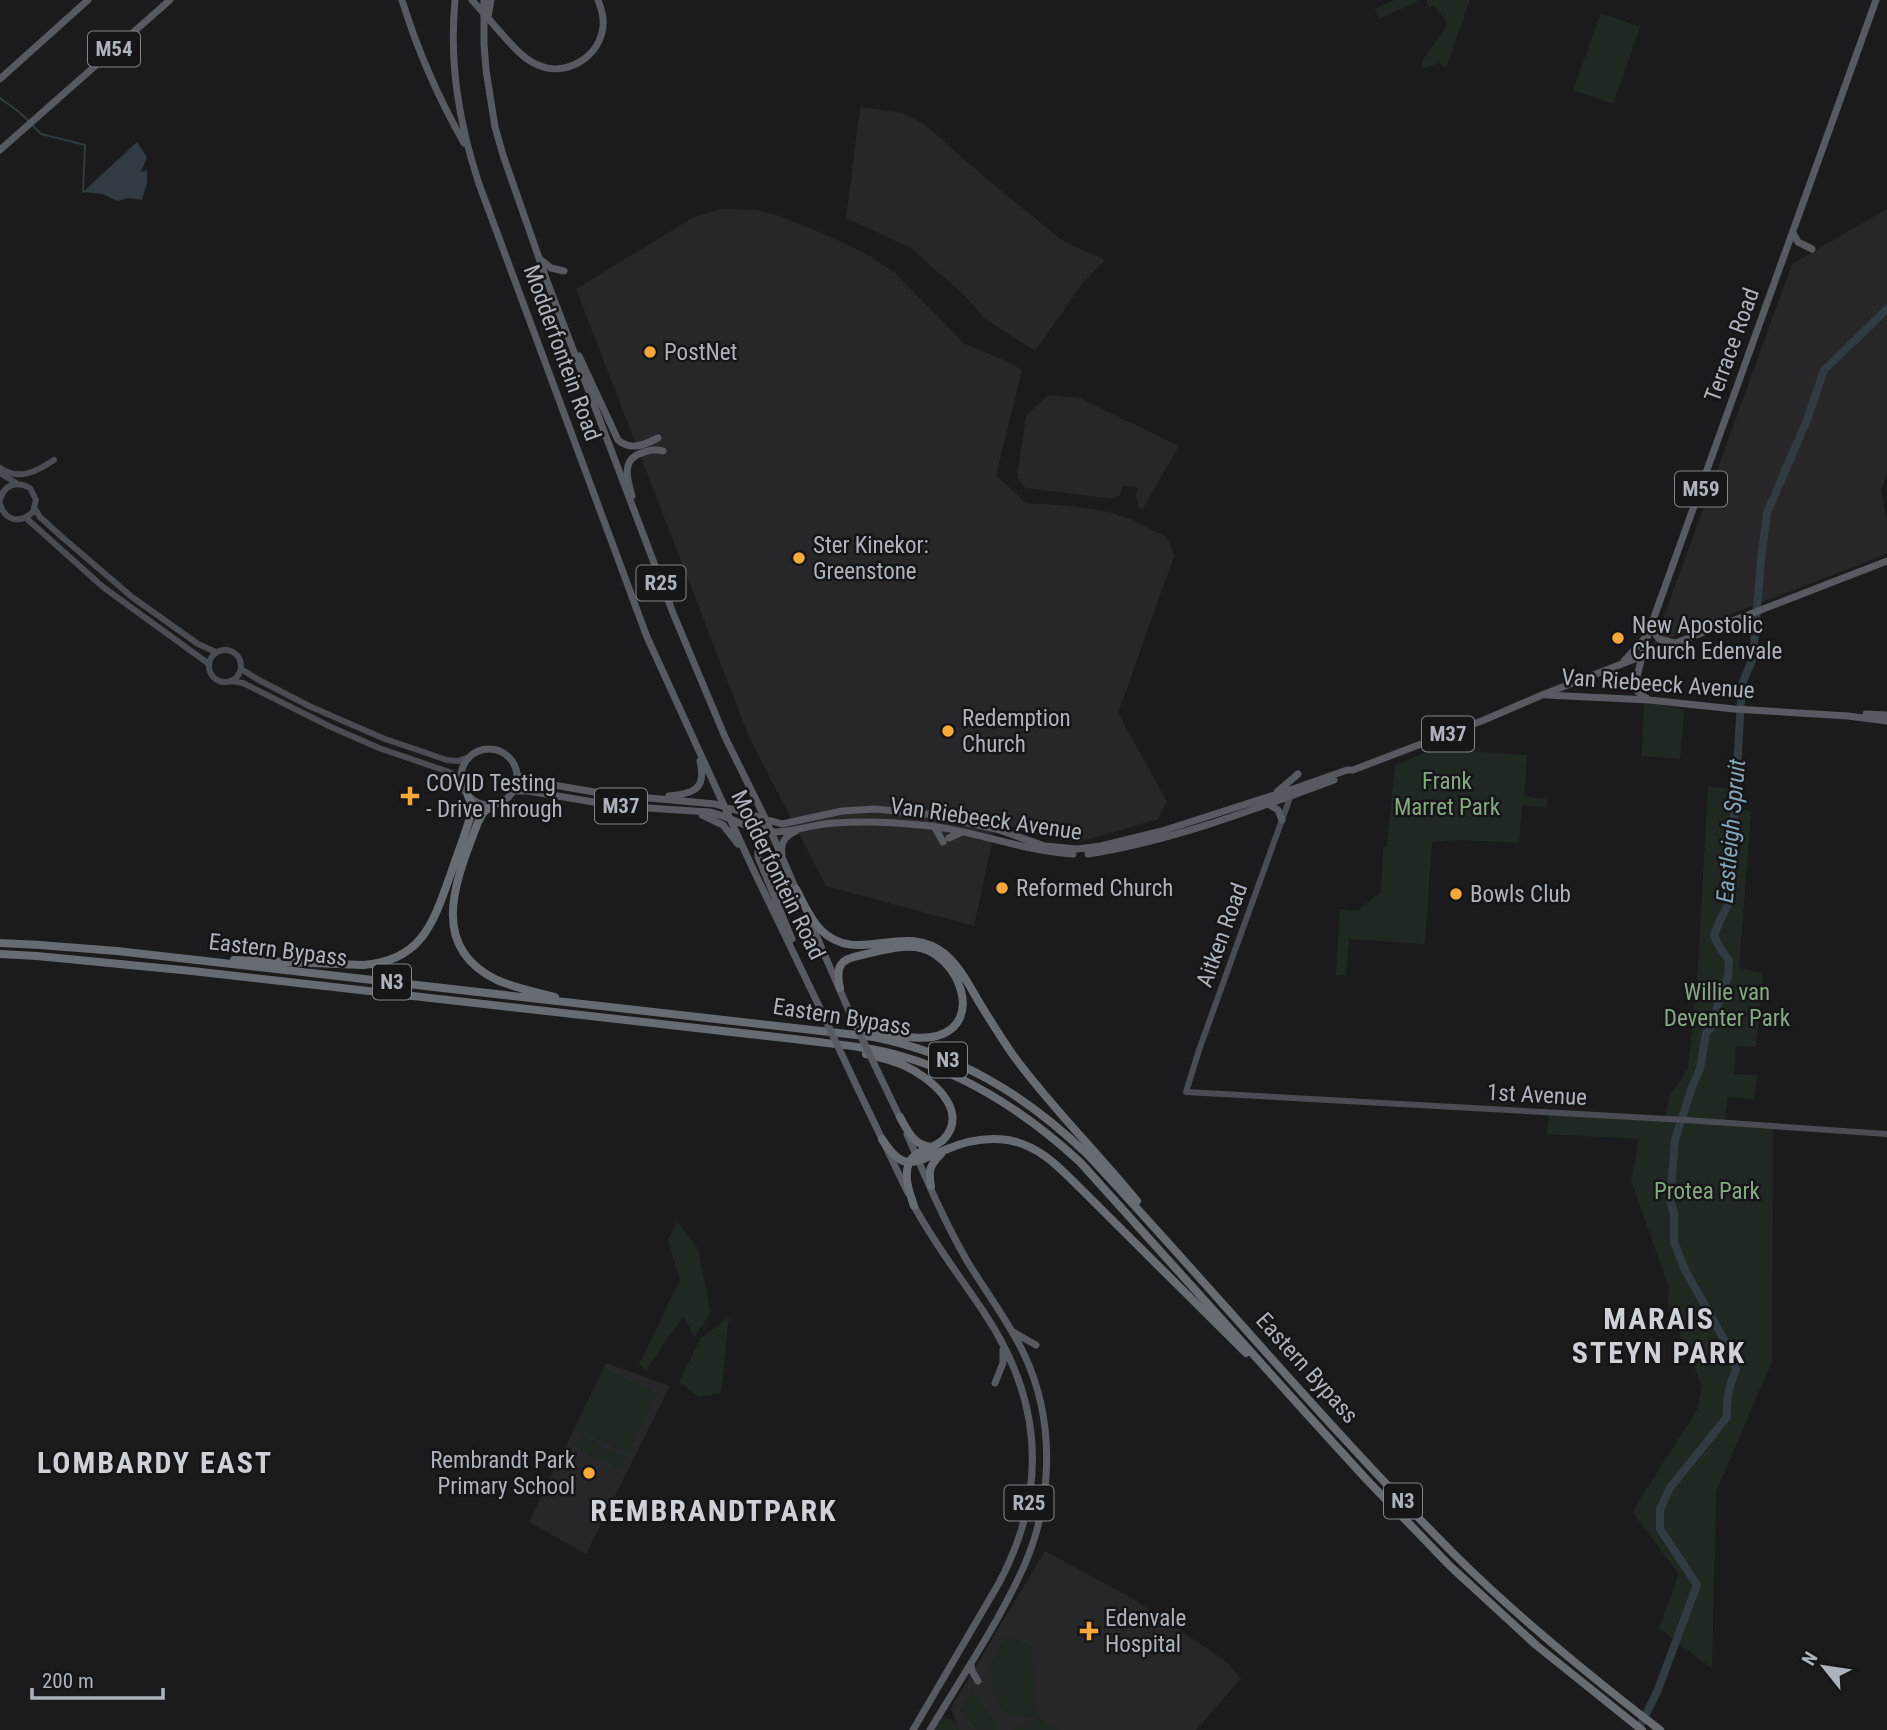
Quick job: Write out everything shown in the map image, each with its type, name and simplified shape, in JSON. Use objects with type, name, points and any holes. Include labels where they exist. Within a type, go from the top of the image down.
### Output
[{"type":"highway","points":[[196,960],[363,965],[390,961],[407,952],[423,938],[437,912],[471,814],[468,796]]},
{"type":"highway","points":[[492,805],[480,818],[453,896],[454,927],[460,946],[481,970],[500,981],[588,1005]]},
{"type":"highway","points":[[796,889],[818,927],[841,943],[860,946],[906,940],[927,944],[946,955],[962,974],[997,1032],[1026,1072],[1194,1271]]},
{"type":"highway","name":"Eastern Bypass","points":[[0,943],[84,947],[874,1037],[945,1058],[988,1077],[1030,1105],[1088,1155],[1376,1474],[1459,1558],[1537,1631],[1660,1730]]},
{"type":"highway","points":[[626,1008],[695,1011],[923,1037],[950,1030],[960,1018],[961,990],[953,971],[939,957],[920,948],[892,948],[848,959],[838,971],[839,988]]},
{"type":"highway","name":"Eastern Bypass","points":[[0,954],[192,971],[876,1049],[939,1069],[988,1093],[1022,1114],[1080,1162],[1367,1480],[1450,1566],[1536,1645],[1642,1730]]},
{"type":"highway","points":[[794,1040],[887,1060],[904,1066],[942,1092],[952,1114],[951,1126],[946,1136],[918,1158]]},
{"type":"highway","points":[[900,1117],[915,1141],[932,1147]]},
{"type":"highway","points":[[882,1139],[894,1156],[910,1162],[977,1140],[994,1139],[1027,1145],[1047,1157],[1305,1412]]},
{"type":"highway","points":[[931,1186],[930,1165],[945,1149]]},
{"type":"highway","points":[[910,1162],[907,1179],[914,1206]]},
{"type":"main road","name":"M54","points":[[0,79],[88,0]]},
{"type":"main road","name":"M54","points":[[0,150],[170,0]]},
{"type":"main road","points":[[402,0],[432,77],[467,150]]},
{"type":"main road","name":"Modderfontein Road","points":[[455,0],[453,37],[456,89],[467,150],[647,638],[729,818],[914,1206],[937,1247],[984,1312],[1002,1343],[1018,1376],[1026,1401],[1032,1444],[1032,1474],[1021,1534],[1006,1571],[913,1730]]},
{"type":"main road","points":[[472,0],[523,55],[544,68],[560,68],[579,63],[599,41],[603,27],[598,0]]},
{"type":"main road","name":"Modderfontein Road","points":[[484,0],[484,44],[489,100],[495,127],[538,257],[673,613],[725,737],[766,820],[766,831],[783,860],[849,1011],[931,1186],[966,1259],[1023,1353],[1038,1391],[1045,1428],[1046,1473],[1042,1507],[1028,1556],[1013,1588],[930,1730]]},
{"type":"main road","points":[[484,44],[491,0]]},
{"type":"main road","name":"Terrace Road","points":[[1627,699],[1876,0]]},
{"type":"main road","points":[[1793,232],[1798,242],[1812,249]]},
{"type":"main road","points":[[538,257],[551,268],[564,271]]},
{"type":"main road","points":[[568,338],[583,363],[618,440],[625,446],[634,447],[658,438]]},
{"type":"main road","points":[[638,523],[627,468],[637,455],[651,450],[663,451]]},
{"type":"main road","points":[[0,468],[11,474],[25,475],[54,460]]},
{"type":"main road","points":[[0,473],[33,491],[35,509],[40,517],[125,592],[198,644],[216,652]]},
{"type":"main road","points":[[17,484],[7,488],[0,499],[4,514],[16,520],[26,518],[35,509]]},
{"type":"main road","points":[[26,518],[111,594],[209,664]]},
{"type":"main road","name":"M37","points":[[1542,695],[1887,561]]},
{"type":"main road","points":[[1649,700],[1636,688],[1637,673],[1622,664],[1649,631],[1658,639],[1675,643]]},
{"type":"main road","points":[[231,681],[238,676],[241,661],[234,652],[216,652],[209,664],[210,672],[216,679],[243,683],[304,715],[364,741],[449,772],[455,775],[475,802],[492,805],[504,801],[514,791],[517,775],[513,761],[500,751],[481,750],[458,761],[447,760],[373,734],[309,706],[241,669]]},
{"type":"main road","name":"Van Riebeeck Avenue","points":[[729,818],[766,831],[865,822],[934,826],[1060,853],[1087,854],[1268,804],[1542,695],[1649,700],[1734,709],[1887,718]]},
{"type":"main road","points":[[651,797],[688,794],[701,782],[701,765],[685,722]]},
{"type":"main road","points":[[462,784],[462,770],[469,757]]},
{"type":"main road","points":[[1274,795],[1298,774]]},
{"type":"main road","name":"M37","points":[[517,775],[558,787],[724,806],[766,820]]},
{"type":"main road","name":"M37","points":[[514,791],[617,806],[709,812],[729,818]]},
{"type":"main road","name":"Van Riebeeck Avenue","points":[[766,820],[787,824],[842,811],[907,811],[996,829],[1045,846],[1093,848],[1147,838],[1274,795],[1292,793]]},
{"type":"main road","name":"Aitken Road","points":[[1186,1093],[1292,793]]},
{"type":"main road","points":[[1268,804],[1278,810],[1282,820]]},
{"type":"main road","points":[[694,812],[723,825],[747,856]]},
{"type":"main road","points":[[934,826],[946,840],[963,831]]},
{"type":"main road","points":[[783,860],[783,842],[792,833],[803,828]]},
{"type":"main road","points":[[766,831],[758,841],[758,858],[810,978],[818,1003]]},
{"type":"main road","name":"1st Avenue","points":[[1186,1093],[1672,1119],[1887,1134]]},
{"type":"main road","points":[[1012,1332],[1036,1345]]},
{"type":"main road","points":[[995,1383],[1003,1363],[1002,1343]]},
{"type":"main road","points":[[972,1659],[971,1669],[978,1681]]},
{"type":"shaded area","points":[[860,107],[903,113],[924,124],[1063,241],[1105,260],[1082,284],[1035,351],[984,318],[964,295],[911,248],[846,218]]},
{"type":"shaded area","points":[[137,142],[147,157],[141,172],[147,170],[147,183],[142,200],[128,198],[118,201],[102,194],[83,192]]},
{"type":"shaded area","points":[[722,209],[756,210],[777,215],[827,235],[868,255],[894,272],[965,344],[1022,370],[996,475],[1026,503],[1109,512],[1131,519],[1166,537],[1171,546],[1174,556],[1118,713],[1167,802],[1158,819],[1080,842],[1054,839],[995,822],[974,926],[826,886],[749,737],[576,289],[694,217]]},
{"type":"shaded area","points":[[1887,209],[1887,472],[1881,490],[1887,521],[1887,554],[1654,644],[1792,264]]},
{"type":"shaded area","points":[[1048,395],[1080,398],[1179,446],[1143,508],[1140,509],[1136,496],[1138,487],[1123,486],[1120,495],[1114,499],[1025,488],[1017,477],[1026,416]]},
{"type":"shaded area","name":"Rembrandt Park Primary School","points":[[606,1363],[670,1386],[586,1554],[529,1522]]},
{"type":"shaded area","name":"Edenvale Hospital","points":[[1045,1551],[1135,1600],[1227,1662],[1241,1679],[1196,1730],[959,1730],[951,1708]]},
{"type":"green space","points":[[1394,0],[1420,0],[1379,19],[1375,9]]},
{"type":"green space","points":[[1426,0],[1470,0],[1446,68],[1439,63],[1422,69],[1421,63],[1447,25],[1433,5],[1429,7]]},
{"type":"green space","points":[[1601,13],[1640,27],[1613,104],[1573,90]]},
{"type":"green space","points":[[1644,701],[1684,710],[1680,759],[1642,756]]},
{"type":"green space","name":"Frank Marret Park","points":[[1468,736],[1468,751],[1527,755],[1524,796],[1547,799],[1547,807],[1522,805],[1519,843],[1459,840],[1432,842],[1425,944],[1349,939],[1346,975],[1336,975],[1340,909],[1357,911],[1381,892],[1383,847],[1387,846],[1395,765]]},
{"type":"green space","name":"Protea Park","points":[[1708,786],[1736,790],[1735,809],[1751,811],[1739,968],[1763,973],[1756,1047],[1736,1046],[1734,1074],[1757,1075],[1754,1099],[1727,1097],[1725,1124],[1773,1128],[1772,1362],[1716,1491],[1712,1669],[1659,1628],[1679,1574],[1632,1512],[1697,1410],[1702,1386],[1668,1305],[1669,1287],[1631,1181],[1639,1139],[1547,1134],[1549,1114],[1664,1121],[1670,1095],[1688,1069],[1698,967]]},
{"type":"green space","points":[[677,1221],[698,1249],[711,1313],[694,1337],[684,1316],[646,1371],[639,1364],[680,1280],[668,1241]]},
{"type":"green space","points":[[729,1317],[721,1393],[699,1397],[679,1382],[700,1339]]},
{"type":"green space","points":[[604,1369],[657,1393],[629,1453],[574,1429]]},
{"type":"green space","points":[[581,1435],[603,1446],[597,1458],[575,1447]]},
{"type":"green space","points":[[604,1447],[625,1457],[620,1469],[599,1458]]},
{"type":"green space","points":[[1006,1635],[1032,1647],[1038,1718],[1059,1730],[1014,1730],[1013,1728],[1037,1719],[1003,1712],[994,1697],[990,1666]]},
{"type":"green space","points":[[971,1690],[998,1726],[996,1730],[978,1730],[960,1711]]},
{"type":"green space","points":[[940,1716],[955,1721],[959,1730],[932,1730]]},
{"type":"waterway","points":[[0,98],[30,122]]},
{"type":"waterway","points":[[33,126],[41,134],[85,145],[83,192]]},
{"type":"waterway","name":"Eastleigh Spruit","points":[[1642,1722],[1657,1692],[1697,1585],[1660,1529],[1660,1509],[1670,1488],[1727,1417],[1728,1393],[1736,1370],[1730,1350],[1685,1270],[1674,1242],[1674,1212],[1670,1202],[1675,1140],[1700,1069],[1706,1033],[1717,1021],[1716,1010],[1728,976],[1729,961],[1714,936],[1729,902],[1742,684],[1753,658],[1767,513],[1807,420],[1824,370],[1887,309]]},
{"type":"place","name":"PostNet","points":[[650,352]]},
{"type":"place","name":"Ster Kinekor: Greenstone","points":[[799,558]]},
{"type":"place","name":"New Apostolic Church Edenvale","points":[[1618,638]]},
{"type":"place","name":"Redemption Church","points":[[948,731]]},
{"type":"place","name":"COVID Testing - Drive Through","points":[[410,796]]},
{"type":"place","name":"Reformed Church","points":[[1002,888]]},
{"type":"place","name":"Bowls Club","points":[[1456,894]]},
{"type":"place","name":"Rembrandt Park Primary School","points":[[589,1473]]},
{"type":"place","name":"Edenvale Hospital","points":[[1089,1631]]},
{"type":"district","name":"MARAIS STEYN PARK","points":[[1659,1335]]},
{"type":"district","name":"LOMBARDY EAST","points":[[155,1462]]},
{"type":"district","name":"REMBRANDTPARK","points":[[714,1510]]},
{"type":"park label","name":"Willie van Deventer Park","points":[[1727,1005]]}]
